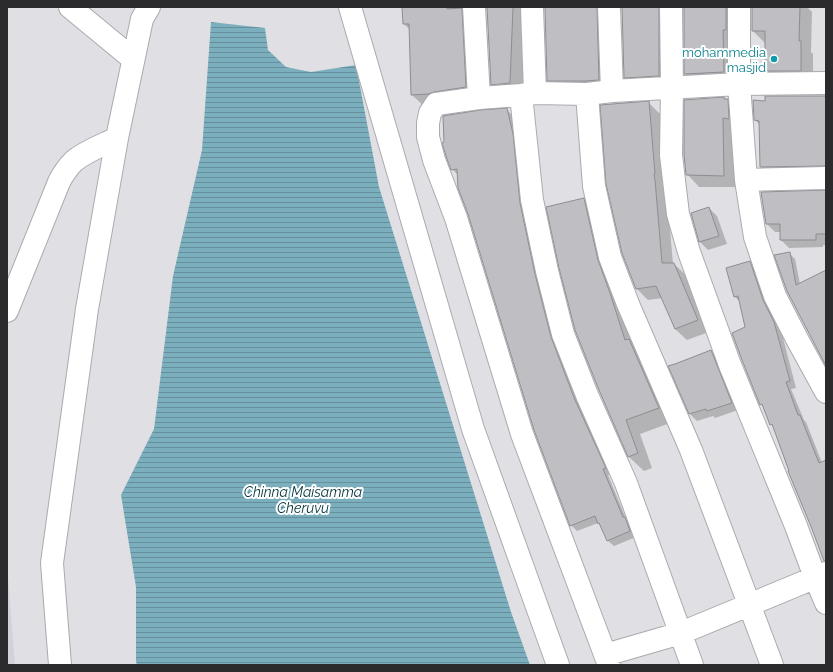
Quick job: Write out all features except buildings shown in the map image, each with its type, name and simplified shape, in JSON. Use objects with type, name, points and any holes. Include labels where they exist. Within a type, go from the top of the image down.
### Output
[{"type":"street","points":[[70,7],[133,59]]},
{"type":"street","points":[[60,665],[52,563],[87,309],[117,138],[133,59],[142,19],[149,7]]},
{"type":"street","points":[[350,7],[473,428],[558,665]]},
{"type":"street","points":[[474,7],[479,98]]},
{"type":"street","points":[[532,7],[528,94],[532,200],[547,271],[563,334],[587,395],[626,483],[692,665]]},
{"type":"street","points":[[609,7],[612,91]]},
{"type":"street","points":[[671,7],[671,155],[678,214],[689,252],[730,365],[796,526],[821,575],[826,603]]},
{"type":"street","points":[[739,7],[739,84],[746,180],[756,237],[775,296],[826,392]]},
{"type":"street","points":[[821,575],[681,633],[607,660],[522,434],[456,218],[434,160],[428,137],[428,123],[430,113],[436,104],[479,98],[528,94],[588,94],[612,91],[739,84],[826,83]]},
{"type":"street","points":[[588,94],[594,186],[610,257],[628,304],[691,450],[772,665]]},
{"type":"street","points":[[7,311],[59,182],[65,172],[74,161],[86,153],[117,138]]},
{"type":"street","points":[[746,180],[826,178]]},
{"type":"shaded area","points":[[7,564],[15,665],[7,665]]},
{"type":"water","name":"Chinna Maisamma Cheruvu","points":[[211,22],[265,28],[268,50],[286,67],[311,72],[356,65],[379,187],[511,612],[530,665],[137,665],[136,587],[121,495],[154,429],[173,276],[202,150]]},
{"type":"place","name":"mohammedia masjid","points":[[774,59]]}]
